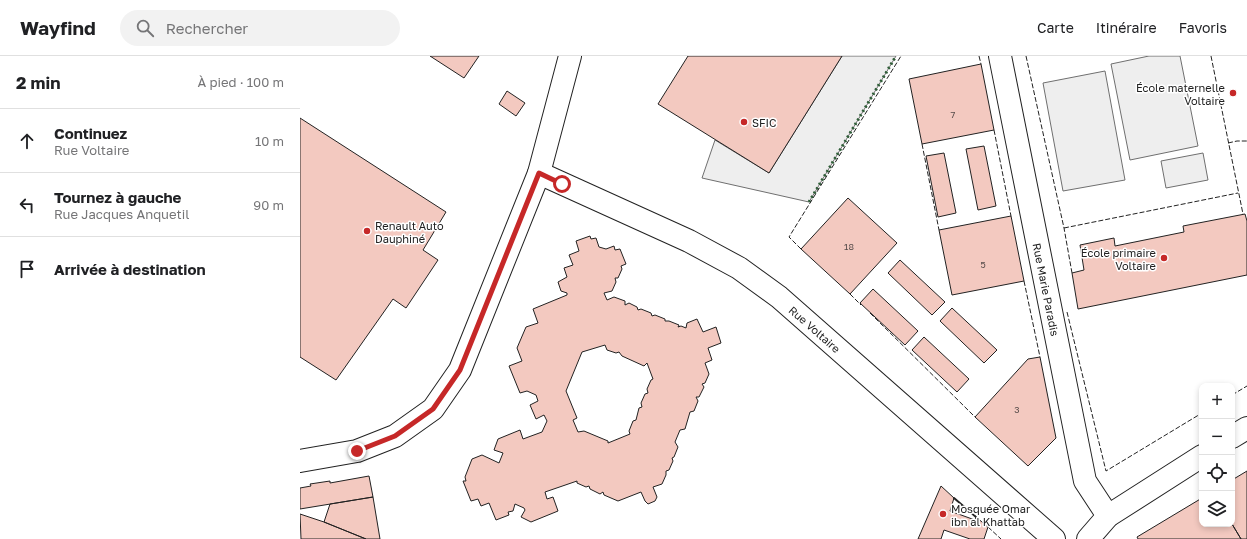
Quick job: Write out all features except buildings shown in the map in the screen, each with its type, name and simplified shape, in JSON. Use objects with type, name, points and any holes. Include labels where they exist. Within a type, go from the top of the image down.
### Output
[{"type":"street","points":[[300,461],[357,451],[395,436],[433,409],[460,370],[539,173],[570,56]]},
{"type":"street","name":"Rue Marie Paradis","points":[[1000,56],[1085,481],[1108,516]]},
{"type":"street","name":"Rue Voltaire","points":[[539,173],[689,241],[739,268],[779,298],[1054,539]]},
{"type":"street","points":[[1235,435],[1247,428]]},
{"type":"street","points":[[1088,539],[1108,516],[1199,458]]},
{"type":"shaded area","points":[[842,56],[896,56],[809,202],[702,178],[715,140],[769,173]]},
{"type":"shaded area","points":[[1149,56],[1180,56],[1198,146],[1130,160],[1111,64]]},
{"type":"shaded area","points":[[1105,71],[1125,180],[1063,191],[1043,83]]},
{"type":"shaded area","points":[[1203,153],[1208,180],[1166,188],[1161,161]]},
{"type":"hedge","points":[[809,202],[896,56]]},
{"type":"fence","points":[[801,249],[789,237],[901,56]]},
{"type":"fence","points":[[979,56],[981,64]]},
{"type":"fence","points":[[1026,56],[1064,228],[1072,273]]},
{"type":"fence","points":[[1211,56],[1243,214]]},
{"type":"fence","points":[[994,130],[1011,216]]},
{"type":"fence","points":[[1228,143],[1247,141]]},
{"type":"fence","points":[[922,144],[939,230]]},
{"type":"fence","points":[[1064,228],[1238,193]]},
{"type":"fence","points":[[1024,281],[1040,357]]},
{"type":"fence","points":[[850,294],[861,305]]},
{"type":"fence","points":[[1067,312],[1106,471],[1199,415]]},
{"type":"fence","points":[[870,313],[975,417]]},
{"type":"fence","points":[[1235,393],[1247,386]]},
{"type":"fence","points":[[988,527],[1001,539]]},
{"type":"wall","points":[[954,498],[976,517]]},
{"type":"place","name":"École maternelle Voltaire","points":[[1233,93]]},
{"type":"place","name":"SFIC","points":[[744,122]]},
{"type":"place","name":"Renault Auto Dauphiné","points":[[367,231]]},
{"type":"place","name":"École primaire Voltaire","points":[[1164,258]]},
{"type":"place","name":"Mosquée Omar ibn al Khattab","points":[[943,514]]},
{"type":"route","points":[[357,451],[395,436],[433,409],[460,370],[539,173],[562,184]]}]
